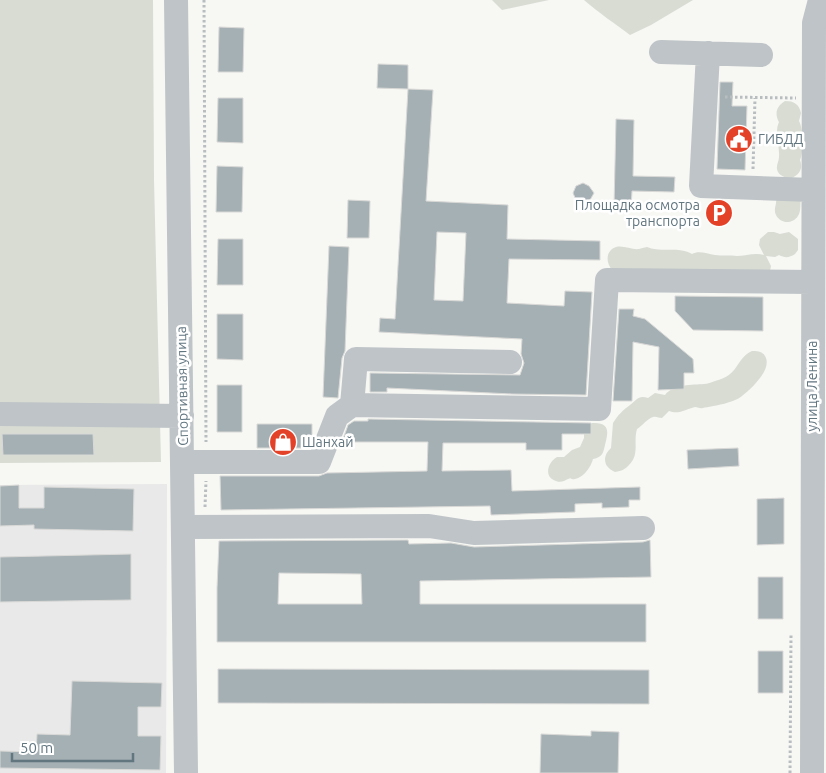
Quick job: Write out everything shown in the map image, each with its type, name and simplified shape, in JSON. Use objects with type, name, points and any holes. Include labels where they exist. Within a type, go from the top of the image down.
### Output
[{"type":"street","name":"Спортивная улица","points":[[176,0],[182,462],[194,527],[186,773]]},
{"type":"street","name":"улица Ленина","points":[[812,773],[812,282],[813,190],[820,0]]},
{"type":"street","points":[[661,52],[762,55]]},
{"type":"street","points":[[708,53],[701,186],[813,190]]},
{"type":"street","points":[[182,462],[319,462],[336,416],[352,405],[599,409],[607,280],[812,282]]},
{"type":"street","points":[[352,405],[356,359],[510,362]]},
{"type":"street","points":[[0,414],[182,416]]},
{"type":"street","points":[[194,527],[429,526],[474,534],[643,528]]},
{"type":"path","points":[[194,527],[206,462],[204,0]]},
{"type":"path","points":[[721,97],[799,98]]},
{"type":"path","points":[[753,188],[755,98]]},
{"type":"shaded area","points":[[0,0],[153,0],[154,180],[161,462],[0,463]]},
{"type":"shaded area","points":[[492,0],[549,0],[502,10]]},
{"type":"shaded area","points":[[584,0],[693,0],[630,35]]},
{"type":"shaded area","points":[[785,101],[796,104],[801,113],[799,121],[802,140],[801,168],[799,173],[792,178],[781,175],[777,168],[779,153],[777,131],[779,122],[777,113],[778,107]]},
{"type":"shaded area","points":[[801,198],[800,212],[794,220],[784,222],[778,218],[775,211],[776,199]]},
{"type":"shaded area","points":[[768,232],[780,234],[789,232],[798,239],[798,250],[795,254],[787,257],[779,255],[775,257],[766,256],[771,266],[770,271],[612,270],[608,261],[608,254],[616,247],[682,250],[692,254],[700,252],[715,255],[764,255],[759,245],[760,239]]},
{"type":"shaded area","points":[[752,351],[764,354],[767,361],[764,373],[751,389],[734,401],[702,408],[695,407],[679,412],[669,411],[662,418],[651,418],[637,429],[634,457],[629,465],[623,470],[615,472],[608,467],[605,458],[611,448],[613,423],[636,400],[642,397],[648,398],[655,393],[665,395],[678,387],[707,384],[723,378],[729,375],[743,358]]},
{"type":"shaded area","points":[[592,423],[602,424],[607,429],[602,454],[593,459],[587,471],[578,478],[569,478],[561,482],[552,479],[548,473],[551,462],[557,457],[564,457],[572,450],[580,447],[584,438],[584,430]]},
{"type":"shaded area","points":[[167,484],[166,773],[0,773],[0,485]]},
{"type":"building","points":[[219,27],[244,28],[243,72],[218,72]]},
{"type":"building","points":[[378,64],[408,65],[408,89],[377,88]]},
{"type":"building","points":[[720,82],[733,82],[732,106],[747,106],[745,170],[717,169]]},
{"type":"building","points":[[408,89],[433,90],[426,201],[508,205],[507,239],[600,241],[600,260],[509,259],[507,303],[564,306],[565,291],[592,292],[586,395],[512,394],[387,388],[387,392],[370,392],[370,373],[520,375],[524,363],[521,354],[522,339],[379,332],[380,318],[395,319]],"holes":[[[437,232],[466,233],[463,301],[434,300]]]},
{"type":"building","points":[[218,98],[243,98],[243,143],[217,142]]},
{"type":"building","points":[[616,119],[634,120],[633,176],[675,177],[674,192],[632,191],[631,208],[614,207]]},
{"type":"building","points":[[217,166],[243,167],[242,212],[216,212]]},
{"type":"building","points":[[583,183],[589,186],[594,193],[590,200],[583,202],[576,200],[573,193],[576,186]]},
{"type":"building","points":[[348,200],[370,201],[369,238],[347,238]]},
{"type":"building","points":[[218,239],[243,239],[243,285],[217,285]]},
{"type":"building","points":[[329,246],[349,247],[345,351],[342,358],[338,398],[323,397]]},
{"type":"building","points":[[675,296],[763,297],[763,331],[693,330],[675,311]]},
{"type":"building","points":[[619,309],[634,309],[633,316],[645,319],[693,359],[694,373],[684,373],[684,389],[658,390],[659,347],[633,342],[632,401],[613,401]]},
{"type":"building","points":[[217,314],[243,314],[243,360],[217,359]]},
{"type":"building","points":[[217,385],[242,385],[242,432],[217,432]]},
{"type":"building","points":[[368,419],[591,423],[591,434],[562,434],[562,450],[526,450],[526,443],[443,443],[442,471],[511,470],[512,491],[640,487],[640,500],[629,500],[629,507],[602,508],[602,503],[575,504],[575,512],[491,515],[490,506],[221,510],[220,476],[319,476],[327,473],[427,471],[428,442],[342,442],[348,425],[354,421],[368,421]]},
{"type":"building","points":[[257,424],[312,424],[312,443],[310,448],[257,448]]},
{"type":"building","points":[[2,434],[93,434],[94,455],[3,455]]},
{"type":"building","points":[[738,448],[739,466],[688,469],[687,450]]},
{"type":"building","points":[[19,485],[19,508],[44,508],[44,487],[134,489],[133,531],[34,529],[34,525],[0,526],[0,486]]},
{"type":"building","points":[[784,498],[784,544],[757,545],[757,499]]},
{"type":"building","points":[[408,540],[409,544],[451,543],[474,547],[643,542],[650,540],[651,577],[420,581],[420,604],[646,604],[646,642],[217,642],[219,541]],"holes":[[[279,573],[361,574],[362,604],[278,604]]]},
{"type":"building","points":[[131,554],[131,600],[0,602],[0,557]]},
{"type":"building","points":[[758,577],[783,577],[783,619],[758,619]]},
{"type":"building","points":[[758,651],[783,651],[783,693],[758,693]]},
{"type":"building","points":[[218,669],[649,670],[649,704],[218,703]]},
{"type":"building","points":[[72,681],[162,683],[161,707],[138,707],[138,736],[161,736],[160,770],[0,768],[0,751],[36,752],[37,734],[70,735]]},
{"type":"building","points":[[591,731],[619,732],[618,773],[540,773],[541,734],[591,736]]},
{"type":"place","name":"ГИБДД","points":[[739,139]]},
{"type":"place","name":"Площадка осмотра транспорта","points":[[719,213]]},
{"type":"place","name":"Шанхай","points":[[283,442]]}]
